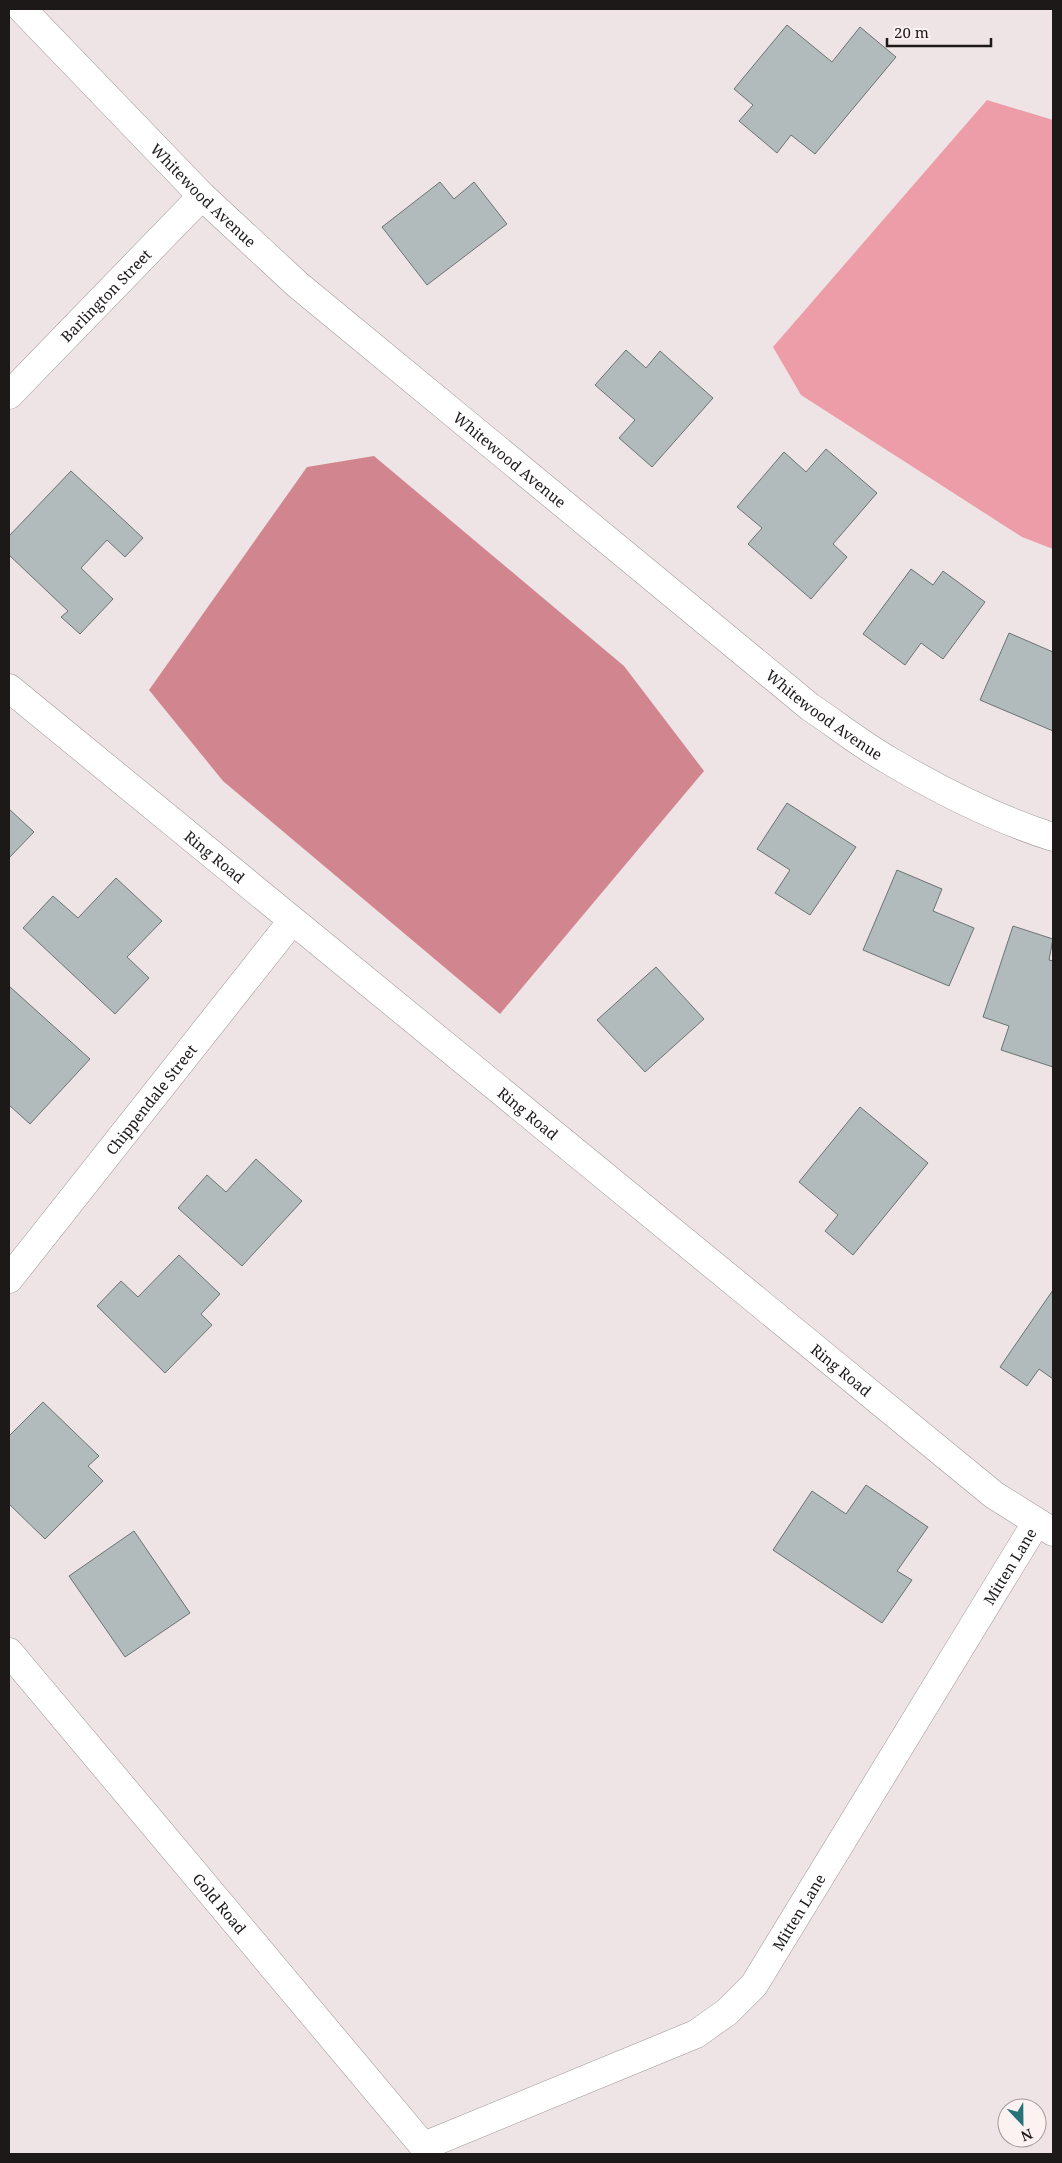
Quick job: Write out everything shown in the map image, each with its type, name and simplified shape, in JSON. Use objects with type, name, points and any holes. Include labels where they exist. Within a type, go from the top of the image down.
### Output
[{"type":"street","name":"Whitewood Avenue","points":[[22,9],[202,196],[298,285],[810,707],[889,760],[945,791],[1032,831],[1053,837]]},
{"type":"street","name":"Barlington Street","points":[[9,395],[202,196]]},
{"type":"street","name":"Ring Road","points":[[9,688],[986,1489],[1045,1527]]},
{"type":"street","name":"Chippendale Street","points":[[9,1279],[292,921]]},
{"type":"street","name":"Mitten Lane","points":[[427,2150],[696,2034],[727,2012],[754,1985],[1045,1527]]},
{"type":"street","name":"Gold Road","points":[[9,1652],[427,2150]]},
{"type":"shaded area","points":[[987,100],[1053,120],[1053,549],[1022,537],[801,395],[773,347]]},
{"type":"shaded area","points":[[374,456],[624,666],[704,771],[500,1014],[223,781],[149,690],[307,467]]},
{"type":"building","points":[[787,25],[832,62],[860,27],[896,57],[815,154],[791,135],[777,153],[739,121],[753,105],[734,89]]},
{"type":"building","points":[[440,182],[454,199],[474,182],[507,224],[427,285],[382,227]]},
{"type":"building","points":[[626,350],[646,368],[660,351],[713,398],[652,467],[619,438],[635,420],[595,385]]},
{"type":"building","points":[[826,449],[877,493],[833,544],[847,557],[811,599],[748,544],[762,528],[737,507],[784,452],[806,472]]},
{"type":"building","points":[[71,471],[143,538],[125,557],[107,540],[81,568],[113,599],[80,634],[61,617],[68,611],[9,555],[9,536]]},
{"type":"building","points":[[911,569],[933,585],[943,571],[985,602],[943,659],[921,643],[905,665],[863,634]]},
{"type":"building","points":[[1009,633],[1053,652],[1053,731],[980,700]]},
{"type":"building","points":[[787,803],[856,847],[810,915],[775,893],[790,870],[757,849]]},
{"type":"building","points":[[9,809],[34,832],[9,858]]},
{"type":"building","points":[[897,870],[942,889],[933,911],[974,928],[949,986],[863,950]]},
{"type":"building","points":[[116,878],[162,921],[127,957],[149,978],[115,1014],[23,928],[53,896],[78,918]]},
{"type":"building","points":[[1013,926],[1053,939],[1049,960],[1053,961],[1053,1067],[1001,1050],[1009,1026],[983,1017]]},
{"type":"building","points":[[656,967],[704,1019],[645,1072],[597,1020]]},
{"type":"building","points":[[9,986],[90,1059],[30,1124],[9,1105]]},
{"type":"building","points":[[860,1107],[928,1163],[853,1255],[825,1231],[838,1215],[799,1182]]},
{"type":"building","points":[[256,1159],[302,1201],[242,1266],[178,1208],[207,1175],[226,1192]]},
{"type":"building","points":[[179,1255],[220,1294],[201,1314],[212,1325],[165,1373],[97,1306],[121,1281],[138,1297]]},
{"type":"building","points":[[1053,1290],[1053,1379],[1039,1369],[1027,1386],[1000,1367]]},
{"type":"building","points":[[43,1402],[99,1456],[88,1466],[103,1481],[45,1539],[9,1504],[9,1436]]},
{"type":"building","points":[[866,1485],[928,1527],[897,1571],[912,1580],[882,1623],[773,1550],[812,1491],[846,1514]]},
{"type":"building","points":[[134,1531],[190,1613],[125,1657],[69,1576]]}]
